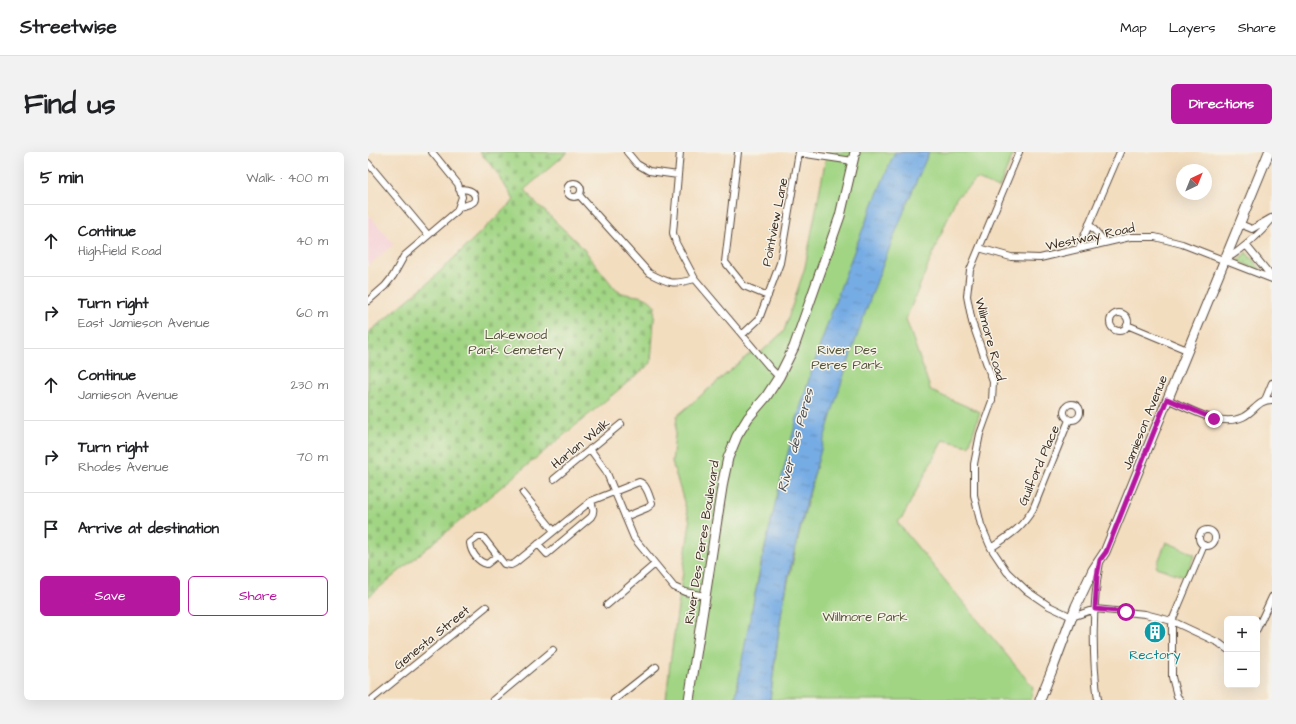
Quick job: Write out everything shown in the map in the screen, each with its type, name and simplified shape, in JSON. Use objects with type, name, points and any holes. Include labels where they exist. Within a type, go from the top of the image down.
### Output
[{"type":"main road","name":"Jamieson Avenue","points":[[1040,700],[1092,570],[1106,552],[1167,399],[1269,152]]},
{"type":"main road","name":"River Des Peres Boulevard","points":[[689,700],[723,481],[728,458],[737,436],[744,424],[779,377],[794,347],[837,226],[854,157]]},
{"type":"street","points":[[368,301],[385,286],[393,276],[404,256],[457,211],[459,207],[462,197],[458,184],[432,152]]},
{"type":"street","points":[[628,152],[637,164],[649,171],[678,175]]},
{"type":"street","points":[[680,152],[673,233],[676,243],[695,279],[779,377]]},
{"type":"street","points":[[738,152],[725,262],[744,286],[768,296]]},
{"type":"street","points":[[799,152],[854,157]]},
{"type":"street","name":"Pointview Lane","points":[[743,334],[759,319],[780,263],[799,152]]},
{"type":"street","name":"Willmore Road","points":[[1019,152],[970,270],[967,296],[972,322],[993,382],[992,401],[980,434],[974,464],[974,495],[981,525],[992,548],[1008,572],[1027,591],[1049,606],[1072,617]]},
{"type":"street","points":[[1079,248],[1120,152]]},
{"type":"street","points":[[368,163],[428,235]]},
{"type":"street","points":[[459,207],[472,204],[476,197],[471,191],[460,189]]},
{"type":"street","points":[[579,195],[649,273],[663,281],[678,284],[695,279]]},
{"type":"street","points":[[1240,224],[1252,229],[1272,218]]},
{"type":"street","points":[[1225,260],[1235,254],[1262,231],[1272,218]]},
{"type":"street","points":[[1089,224],[1105,242]]},
{"type":"street","name":"Westway Road","points":[[979,248],[1011,257],[1040,258],[1130,237],[1155,237],[1182,244],[1272,278]]},
{"type":"street","name":"Westway Road","points":[[1246,245],[1272,278]]},
{"type":"street","points":[[1127,325],[1187,350]]},
{"type":"street","points":[[1167,399],[1214,419],[1229,420],[1244,417],[1265,400],[1272,382]]},
{"type":"street","points":[[1265,400],[1272,400]]},
{"type":"street","name":"Guilford Place","points":[[992,548],[1016,531],[1027,519],[1033,509],[1069,420]]},
{"type":"street","name":"Harlan Walk","points":[[554,479],[621,424]]},
{"type":"street","points":[[590,449],[606,471],[634,538],[674,587],[685,592],[705,596]]},
{"type":"street","points":[[497,556],[487,564],[481,563],[470,550],[470,543],[478,537],[483,537],[504,564],[511,565],[590,501],[642,482],[645,485],[652,503],[650,506],[625,518]]},
{"type":"street","points":[[523,493],[554,531]]},
{"type":"street","points":[[538,544],[547,554],[594,514],[590,501]]},
{"type":"street","points":[[1180,700],[1177,696],[1172,678],[1172,621],[1204,545]]},
{"type":"street","points":[[1098,700],[1094,649],[1097,576],[1100,560]]},
{"type":"street","points":[[608,605],[655,564]]},
{"type":"street","points":[[1260,623],[1272,598]]},
{"type":"street","name":"Genesta Street","points":[[371,700],[486,607]]},
{"type":"street","points":[[1072,617],[1095,609],[1145,614],[1172,621],[1224,647]]},
{"type":"street","points":[[1219,643],[1224,642]]},
{"type":"street","points":[[493,700],[553,650]]},
{"type":"street","points":[[614,700],[656,666]]},
{"type":"shaded area","points":[[368,214],[394,244],[368,266]]},
{"type":"green space","name":"Lakewood Park Cemetery","points":[[479,152],[568,152],[525,189],[531,198],[582,247],[616,290],[622,293],[646,298],[655,306],[651,363],[368,597],[368,333],[429,282],[514,200],[492,165]]},
{"type":"green space","name":"River Des Peres Park","points":[[827,152],[1014,152],[999,188],[977,179],[956,198],[906,319],[931,391],[980,412],[969,446],[943,440],[902,518],[897,522],[1033,687],[1031,700],[770,700],[782,608],[824,436],[801,406],[761,563],[735,700],[666,700],[690,522],[672,462],[677,416],[753,351],[757,356],[784,331],[805,267]]},
{"type":"green space","points":[[1091,231],[1098,238],[1097,240],[1087,240]]},
{"type":"green space","points":[[1246,252],[1260,268],[1259,271],[1238,261]]},
{"type":"green space","points":[[1166,542],[1195,554],[1185,577],[1156,567]]},
{"type":"water","name":"River des Peres","points":[[895,152],[929,152],[877,280],[861,324],[819,456],[787,582],[780,621],[770,700],[735,700],[763,557],[798,413],[844,277]]},
{"type":"place","name":"Rectory","points":[[1155,632]]},
{"type":"route","points":[[1126,612],[1095,609],[1097,576],[1100,560],[1106,552],[1167,399],[1214,419]]},
{"type":"park label","name":"Willmore Park","points":[[865,616]]}]
